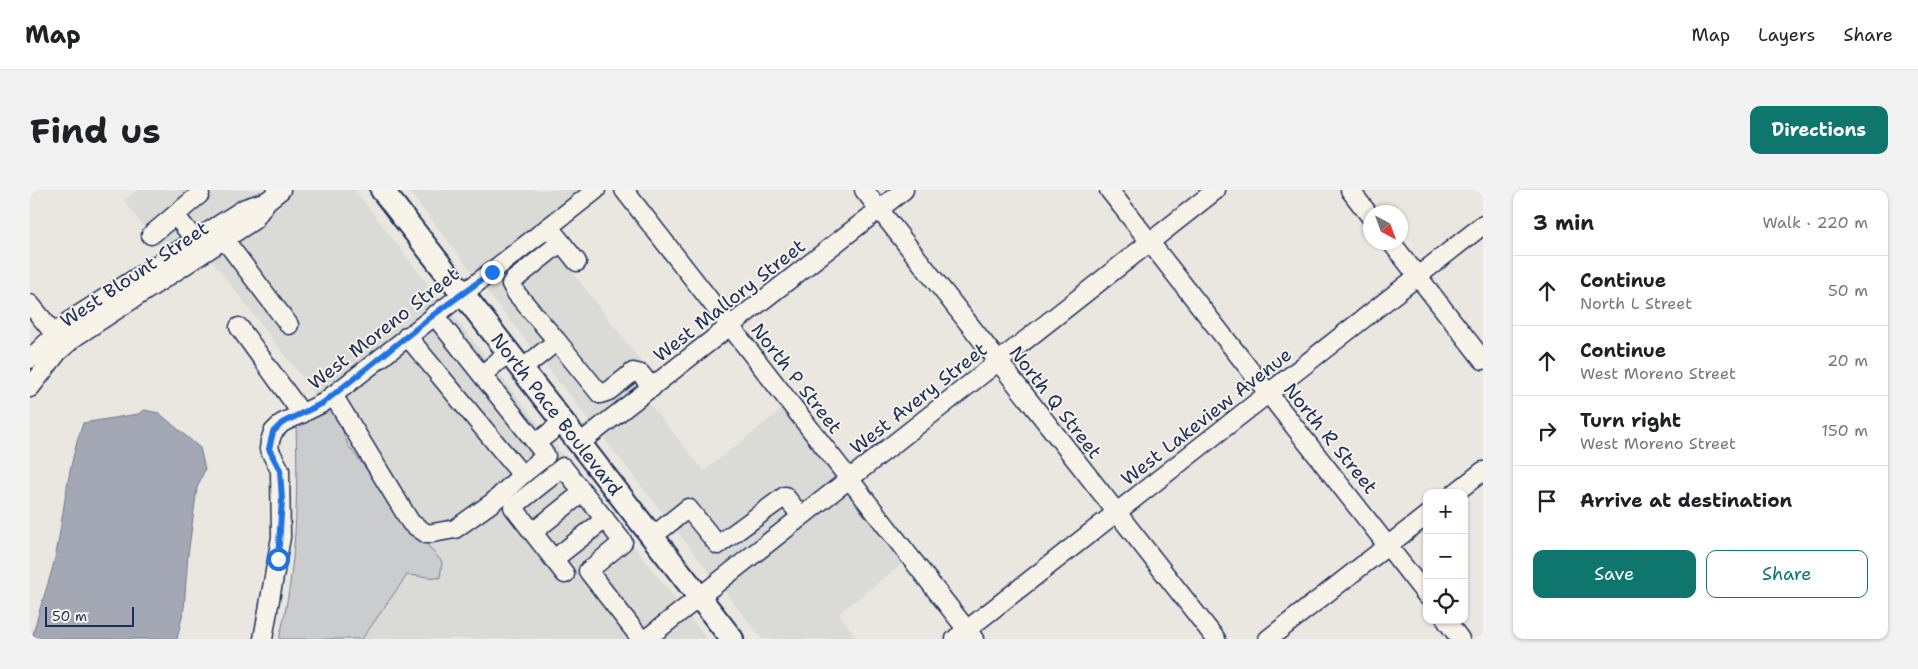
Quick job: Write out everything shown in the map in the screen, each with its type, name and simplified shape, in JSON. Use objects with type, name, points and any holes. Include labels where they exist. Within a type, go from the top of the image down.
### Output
[{"type":"main road","name":"North Pace Boulevard","points":[[382,190],[732,639]]},
{"type":"street","name":"West Blount Street","points":[[119,297],[224,240],[254,220],[267,201],[281,190]]},
{"type":"street","name":"West Moreno Street","points":[[262,639],[278,559],[282,500],[280,470],[269,449],[271,436],[278,425],[302,414],[334,395],[596,190]]},
{"type":"street","name":"North P Street","points":[[624,190],[849,479],[965,636]]},
{"type":"street","name":"North Q Street","points":[[864,190],[1216,639]]},
{"type":"street","name":"West Mallory Street","points":[[580,443],[904,190]]},
{"type":"street","name":"North R Street","points":[[1109,190],[1423,591]]},
{"type":"street","name":"West Avery Street","points":[[646,639],[1216,190]]},
{"type":"street","points":[[1350,190],[1363,207]]},
{"type":"street","points":[[151,235],[200,194]]},
{"type":"street","name":"West Blount Street","points":[[30,359],[119,297],[195,240],[245,208],[267,201]]},
{"type":"street","points":[[175,215],[195,240]]},
{"type":"street","name":"West Lakeview Avenue","points":[[965,636],[1116,513],[1483,225]]},
{"type":"street","points":[[549,227],[577,262]]},
{"type":"street","points":[[224,240],[289,325]]},
{"type":"street","points":[[561,242],[514,280],[512,284],[516,293],[600,394],[609,391],[633,372],[641,374],[652,388]]},
{"type":"street","points":[[1397,250],[1483,360]]},
{"type":"street","points":[[30,304],[59,340]]},
{"type":"street","points":[[334,395],[411,523],[427,534],[456,529],[493,502],[546,456],[434,315]]},
{"type":"street","points":[[239,327],[302,414]]},
{"type":"street","points":[[407,336],[522,475]]},
{"type":"street","name":"West Blount Street","points":[[30,388],[59,340]]},
{"type":"street","points":[[482,375],[557,341]]},
{"type":"street","points":[[536,444],[564,422]]},
{"type":"street","points":[[565,574],[513,507],[563,467],[623,542],[588,571],[640,639]]},
{"type":"street","points":[[1460,489],[1483,471]]},
{"type":"street","points":[[532,532],[583,492]]},
{"type":"street","points":[[652,538],[688,508],[718,545],[785,496],[801,516]]},
{"type":"street","points":[[1268,639],[1423,518]]},
{"type":"street","points":[[554,559],[605,519]]},
{"type":"street","points":[[1449,624],[1460,639]]},
{"type":"shaded area","points":[[139,190],[270,190],[162,252],[124,200]]},
{"type":"shaded area","points":[[292,190],[355,190],[441,301],[318,398],[209,257]]},
{"type":"shaded area","points":[[408,190],[585,190],[475,276]]},
{"type":"shaded area","points":[[546,238],[654,378],[593,425],[483,286]]},
{"type":"shaded area","points":[[450,311],[679,604],[634,639],[362,639],[407,575],[440,578],[394,506],[348,445],[333,404]]},
{"type":"shaded area","points":[[647,401],[704,471],[785,407],[840,477],[713,577],[602,436]]},
{"type":"shaded area","points":[[333,404],[348,445],[394,506],[442,562],[440,578],[407,575],[362,639],[279,639],[290,586],[293,559],[297,478],[296,424]]},
{"type":"shaded area","points":[[144,410],[159,413],[200,448],[205,469],[197,488],[188,555],[184,608],[177,639],[32,639],[56,555],[71,467],[83,423],[138,414]]},
{"type":"shaded area","points":[[849,488],[906,561],[839,613],[857,639],[762,639],[722,588]]},
{"type":"shaded area","points":[[687,614],[707,639],[656,639]]},
{"type":"route","points":[[278,559],[281,537],[282,500],[280,470],[269,449],[273,432],[278,425],[323,403],[436,313],[492,272]]}]
